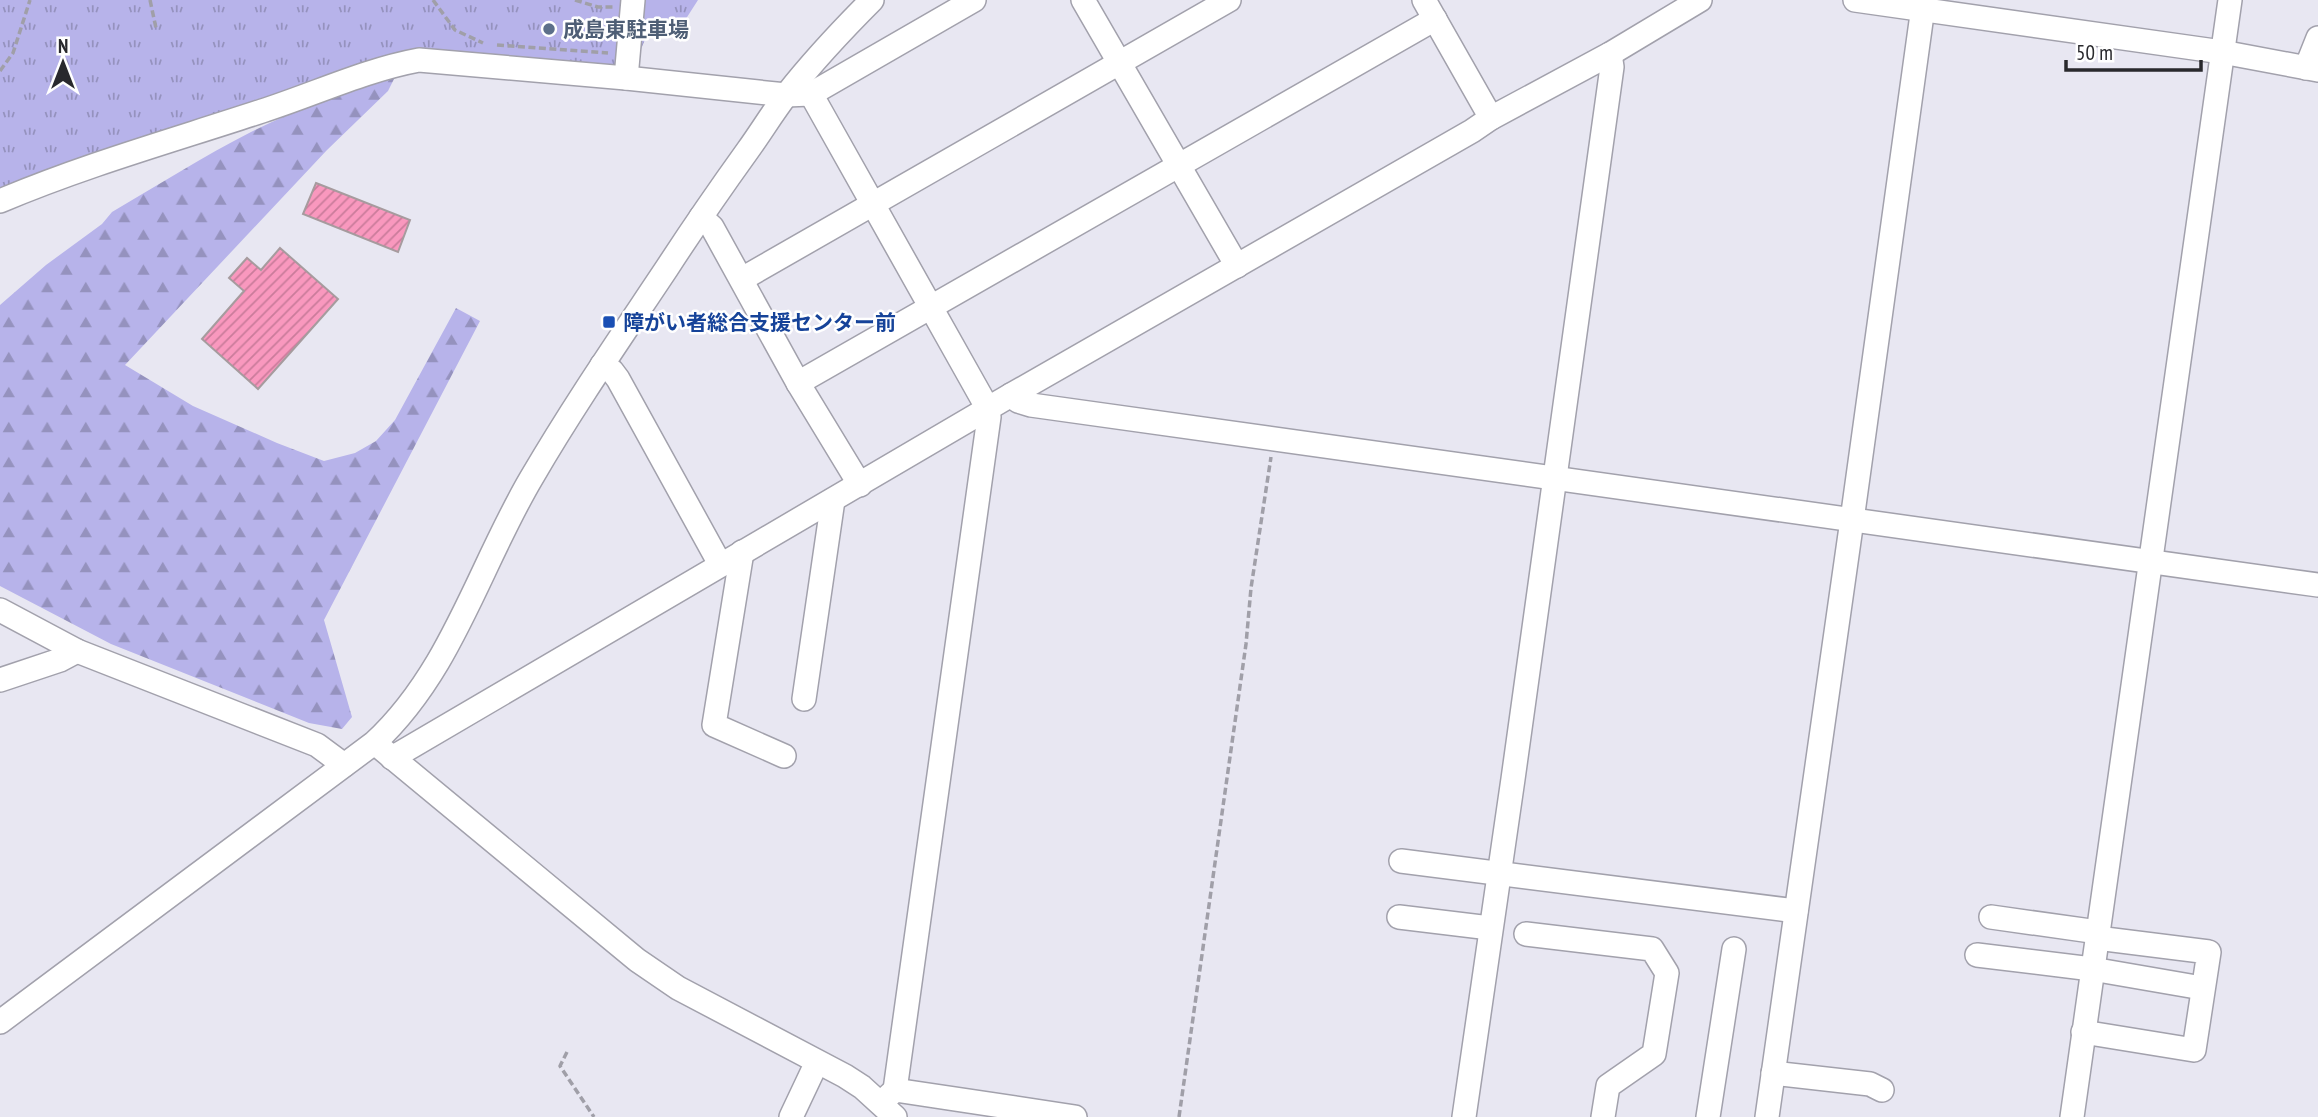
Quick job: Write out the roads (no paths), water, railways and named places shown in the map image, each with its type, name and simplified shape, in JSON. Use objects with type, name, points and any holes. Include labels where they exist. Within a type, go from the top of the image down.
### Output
[{"type":"street","points":[[0,1021],[374,743],[412,703],[440,661],[532,477],[602,365],[786,95],[872,0]]},
{"type":"street","points":[[0,201],[55,178],[266,110],[388,66],[419,60],[786,95],[811,94],[974,0]]},
{"type":"street","points":[[1083,0],[1237,267]]},
{"type":"street","points":[[742,279],[1229,0]]},
{"type":"street","points":[[1855,0],[1923,5],[2222,52],[2312,69],[2318,38]]},
{"type":"street","points":[[2072,1117],[2230,0]]},
{"type":"street","points":[[626,78],[633,4]]},
{"type":"street","points":[[392,758],[1011,395],[1491,118],[1610,54],[1686,4]]},
{"type":"street","points":[[1766,1117],[1923,5]]},
{"type":"street","points":[[798,383],[1179,166],[1429,9],[1491,118]]},
{"type":"street","points":[[1466,1117],[1490,928],[1514,779],[1612,66],[1610,54]]},
{"type":"street","points":[[811,94],[988,409],[989,417],[890,1103]]},
{"type":"street","points":[[701,216],[712,227],[798,383],[860,485]]},
{"type":"street","points":[[602,365],[618,379],[720,565]]},
{"type":"street","points":[[1011,395],[1018,401],[1031,405],[2318,585]]},
{"type":"street","points":[[804,699],[833,500]]},
{"type":"street","points":[[742,552],[714,725],[784,756]]},
{"type":"street","points":[[0,610],[77,650],[317,745],[344,765]]},
{"type":"street","points":[[0,680],[60,660],[77,650]]},
{"type":"street","points":[[374,743],[637,960],[678,988],[890,1103],[1075,1117]]},
{"type":"street","points":[[1401,861],[1796,911]]},
{"type":"street","points":[[1399,917],[1490,928]]},
{"type":"street","points":[[1991,917],[2209,951],[2194,1050],[2083,1032]]},
{"type":"street","points":[[1526,934],[1652,949],[1667,973],[1654,1054],[1608,1086],[1603,1117]]},
{"type":"street","points":[[1708,1117],[1734,949]]},
{"type":"street","points":[[1977,954],[2092,969],[2202,988]]},
{"type":"street","points":[[791,1117],[817,1062]]},
{"type":"street","points":[[1773,1073],[1870,1084],[1882,1090]]},
{"type":"place","name":"成島東駐車場","points":[[549,29]]},
{"type":"place","name":"障がい者総合支援センター前","points":[[609,322]]}]
